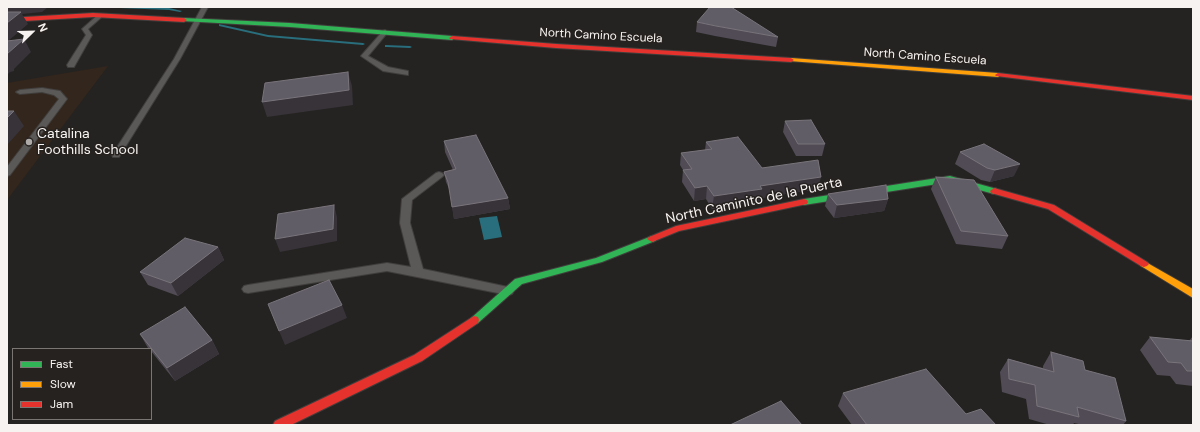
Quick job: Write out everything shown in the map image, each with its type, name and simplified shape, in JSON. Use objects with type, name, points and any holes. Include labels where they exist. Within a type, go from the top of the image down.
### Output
[{"type":"street","name":"North Camino Escuela","points":[[7,20],[101,16],[290,25],[556,46],[814,61],[1023,77],[1193,98]]},
{"type":"street","name":"North Caminito de la Puerta","points":[[279,425],[418,358],[474,320],[519,282],[599,260],[676,229],[810,201],[950,179],[1051,207],[1193,294]]},
{"type":"lane","points":[[116,155],[177,59],[205,7]]},
{"type":"lane","points":[[71,64],[89,35],[85,29],[101,16]]},
{"type":"lane","points":[[385,32],[364,56],[386,69],[405,73]]},
{"type":"lane","points":[[7,173],[63,99],[57,93],[42,90],[20,92]]},
{"type":"lane","points":[[418,272],[405,223],[407,199],[439,175]]},
{"type":"lane","points":[[248,289],[387,267],[508,291]]},
{"type":"shaded area","name":"Catalina Foothills School","points":[[108,66],[7,200],[7,83]]},
{"type":"water","points":[[497,216],[502,237],[484,240],[479,218]]},
{"type":"building","points":[[710,7],[731,7],[778,37],[697,22]]},
{"type":"building","points":[[7,12],[21,12],[7,23]]},
{"type":"building","points":[[24,39],[7,54],[7,41]]},
{"type":"building","points":[[348,72],[349,90],[262,102],[265,83]]},
{"type":"building","points":[[7,111],[14,111],[7,118]]},
{"type":"building","points":[[811,120],[825,144],[798,144],[785,121]]},
{"type":"building","points":[[476,135],[508,198],[452,207],[448,182],[444,172],[456,169],[444,141]]},
{"type":"building","points":[[738,137],[762,168],[818,160],[821,177],[760,186],[762,189],[714,196],[707,186],[695,188],[683,170],[692,169],[681,153],[712,149],[706,142]]},
{"type":"building","points":[[984,144],[1020,164],[995,170],[987,168],[960,152]]},
{"type":"building","points":[[936,177],[974,180],[1008,236],[961,231]]},
{"type":"building","points":[[886,185],[888,199],[837,205],[828,194]]},
{"type":"building","points":[[334,205],[333,229],[275,239],[278,214]]},
{"type":"building","points":[[185,238],[218,247],[171,283],[140,272]]},
{"type":"building","points":[[329,280],[342,305],[279,331],[268,304]]},
{"type":"building","points":[[185,307],[212,340],[167,368],[140,334]]},
{"type":"building","points":[[1150,337],[1193,341],[1193,371],[1187,371],[1181,363],[1168,362]]},
{"type":"building","points":[[1051,352],[1083,361],[1085,370],[1115,378],[1126,421],[1077,407],[1079,417],[1037,406],[1035,385],[1009,379],[1008,359],[1054,372]]},
{"type":"building","points":[[926,369],[966,414],[981,409],[996,425],[867,425],[843,393]]},
{"type":"building","points":[[781,401],[802,425],[730,425]]},
{"type":"waterway","points":[[120,7],[169,9],[180,11]]},
{"type":"waterway","points":[[221,25],[268,36],[363,44]]},
{"type":"waterway","points":[[387,46],[410,47]]},
{"type":"traffic: fast","points":[[184,20],[290,25],[452,38]]},
{"type":"traffic: fast","points":[[804,202],[950,179],[994,191]]},
{"type":"traffic: fast","points":[[474,320],[519,281],[599,260],[652,239]]},
{"type":"traffic: slow","points":[[791,60],[998,75]]},
{"type":"traffic: slow","points":[[1144,264],[1193,294]]},
{"type":"traffic: jam","points":[[7,20],[93,15],[184,20]]},
{"type":"traffic: jam","points":[[452,38],[556,46],[791,60]]},
{"type":"traffic: jam","points":[[998,75],[1193,98]]},
{"type":"traffic: jam","points":[[994,191],[1051,207],[1144,264]]},
{"type":"traffic: jam","points":[[652,239],[676,229],[804,202]]},
{"type":"traffic: jam","points":[[279,425],[418,358],[474,320]]},
{"type":"place","name":"Catalina Foothills School","points":[[29,142]]}]
